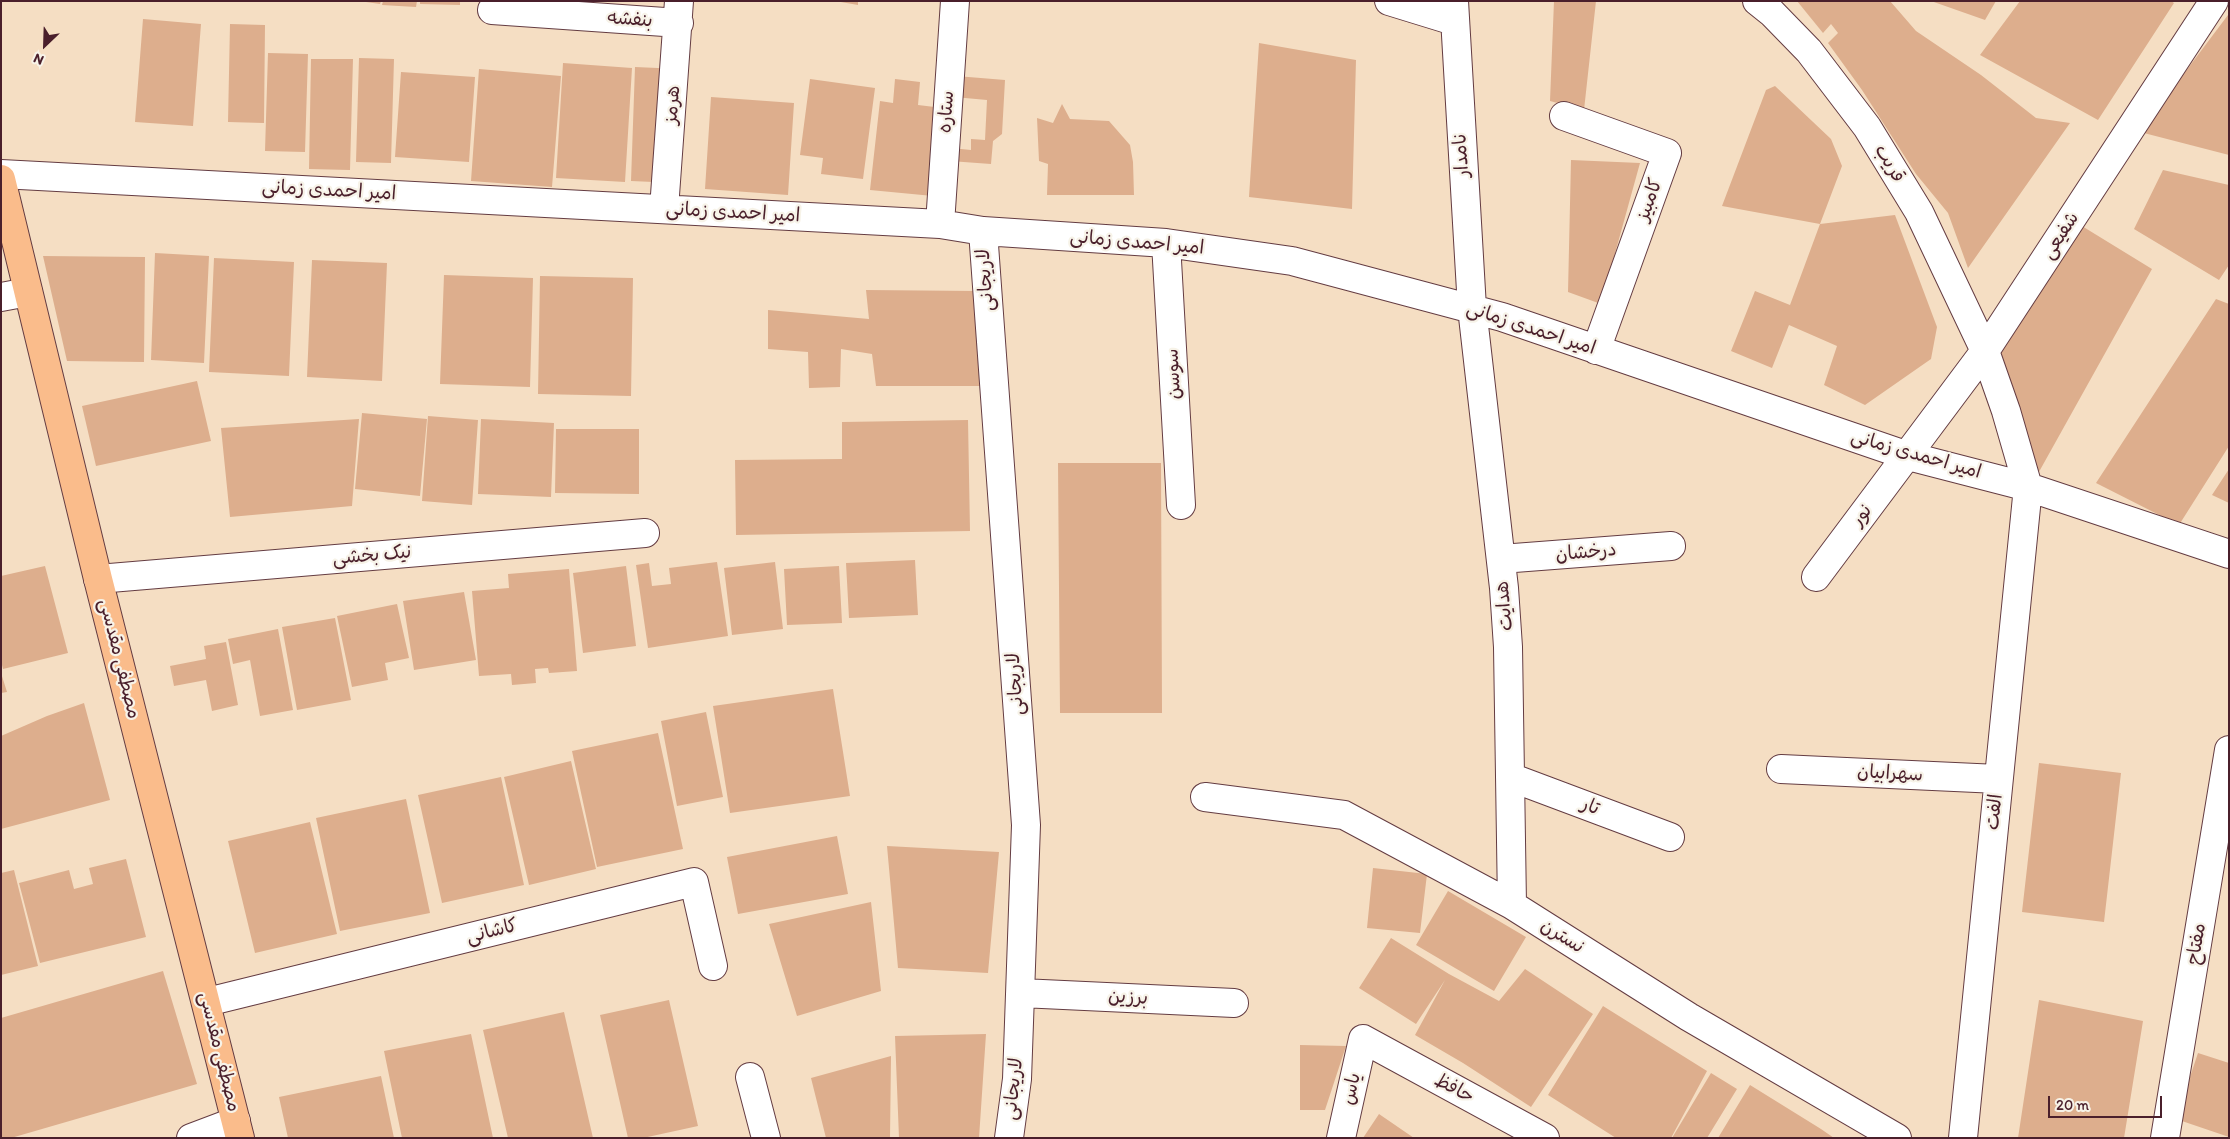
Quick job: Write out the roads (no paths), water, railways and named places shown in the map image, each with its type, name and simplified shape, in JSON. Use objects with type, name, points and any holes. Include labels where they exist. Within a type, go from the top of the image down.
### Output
[{"type":"main road","name":"مصطفی مقدسی","points":[[1,180],[98,579],[238,1130]]},
{"type":"street","name":"ستاره","points":[[940,224],[955,1]]},
{"type":"street","points":[[1389,1],[1454,11]]},
{"type":"street","name":"قریب","points":[[1757,1],[1772,13],[1809,51],[1867,127],[1918,212],[1985,351]]},
{"type":"street","name":"شفیعی","points":[[1908,456],[1985,351],[2214,1]]},
{"type":"street","name":"بنفشه","points":[[492,10],[679,12]]},
{"type":"street","name":"نامدار","points":[[1454,11],[1472,308]]},
{"type":"street","name":"هرمز","points":[[664,209],[679,12]]},
{"type":"street","name":"کامبیز","points":[[1564,116],[1667,153],[1596,350]]},
{"type":"street","name":"امیر احمدی زمانی","points":[[1,174],[940,224],[982,231],[1166,243],[1292,261],[1472,308],[1908,456],[2028,486],[2229,554]]},
{"type":"street","name":"لاریجانی","points":[[982,231],[1026,825],[1017,1079],[1009,1138]]},
{"type":"street","name":"سوسن","points":[[1166,243],[1181,505]]},
{"type":"street","points":[[1,297],[28,292]]},
{"type":"street","name":"هدایت","points":[[1472,308],[1501,560],[1508,647],[1512,905]]},
{"type":"street","points":[[1985,351],[2006,410],[2028,486]]},
{"type":"street","name":"نور","points":[[1816,577],[1908,456]]},
{"type":"street","name":"الفت","points":[[1963,1138],[2028,486]]},
{"type":"street","name":"نیک بخشی","points":[[98,579],[645,533]]},
{"type":"street","name":"درخشان","points":[[1501,560],[1671,546]]},
{"type":"street","name":"مفتاح","points":[[2165,1138],[2229,750]]},
{"type":"street","name":"سهرابیان","points":[[1781,769],[1998,779]]},
{"type":"street","name":"تار","points":[[1510,777],[1670,837]]},
{"type":"street","name":"نسترن","points":[[1205,797],[1344,815],[1512,905],[1689,1017],[1897,1138]]},
{"type":"street","name":"کاشانی","points":[[207,1002],[694,882],[713,966]]},
{"type":"street","name":"برزین","points":[[1021,993],[1234,1004]]},
{"type":"street","name":"یاس","points":[[1341,1138],[1363,1039]]},
{"type":"street","name":"حافظ","points":[[1363,1039],[1545,1138]]},
{"type":"street","points":[[750,1077],[766,1138]]},
{"type":"street","points":[[191,1138],[238,1130]]}]
